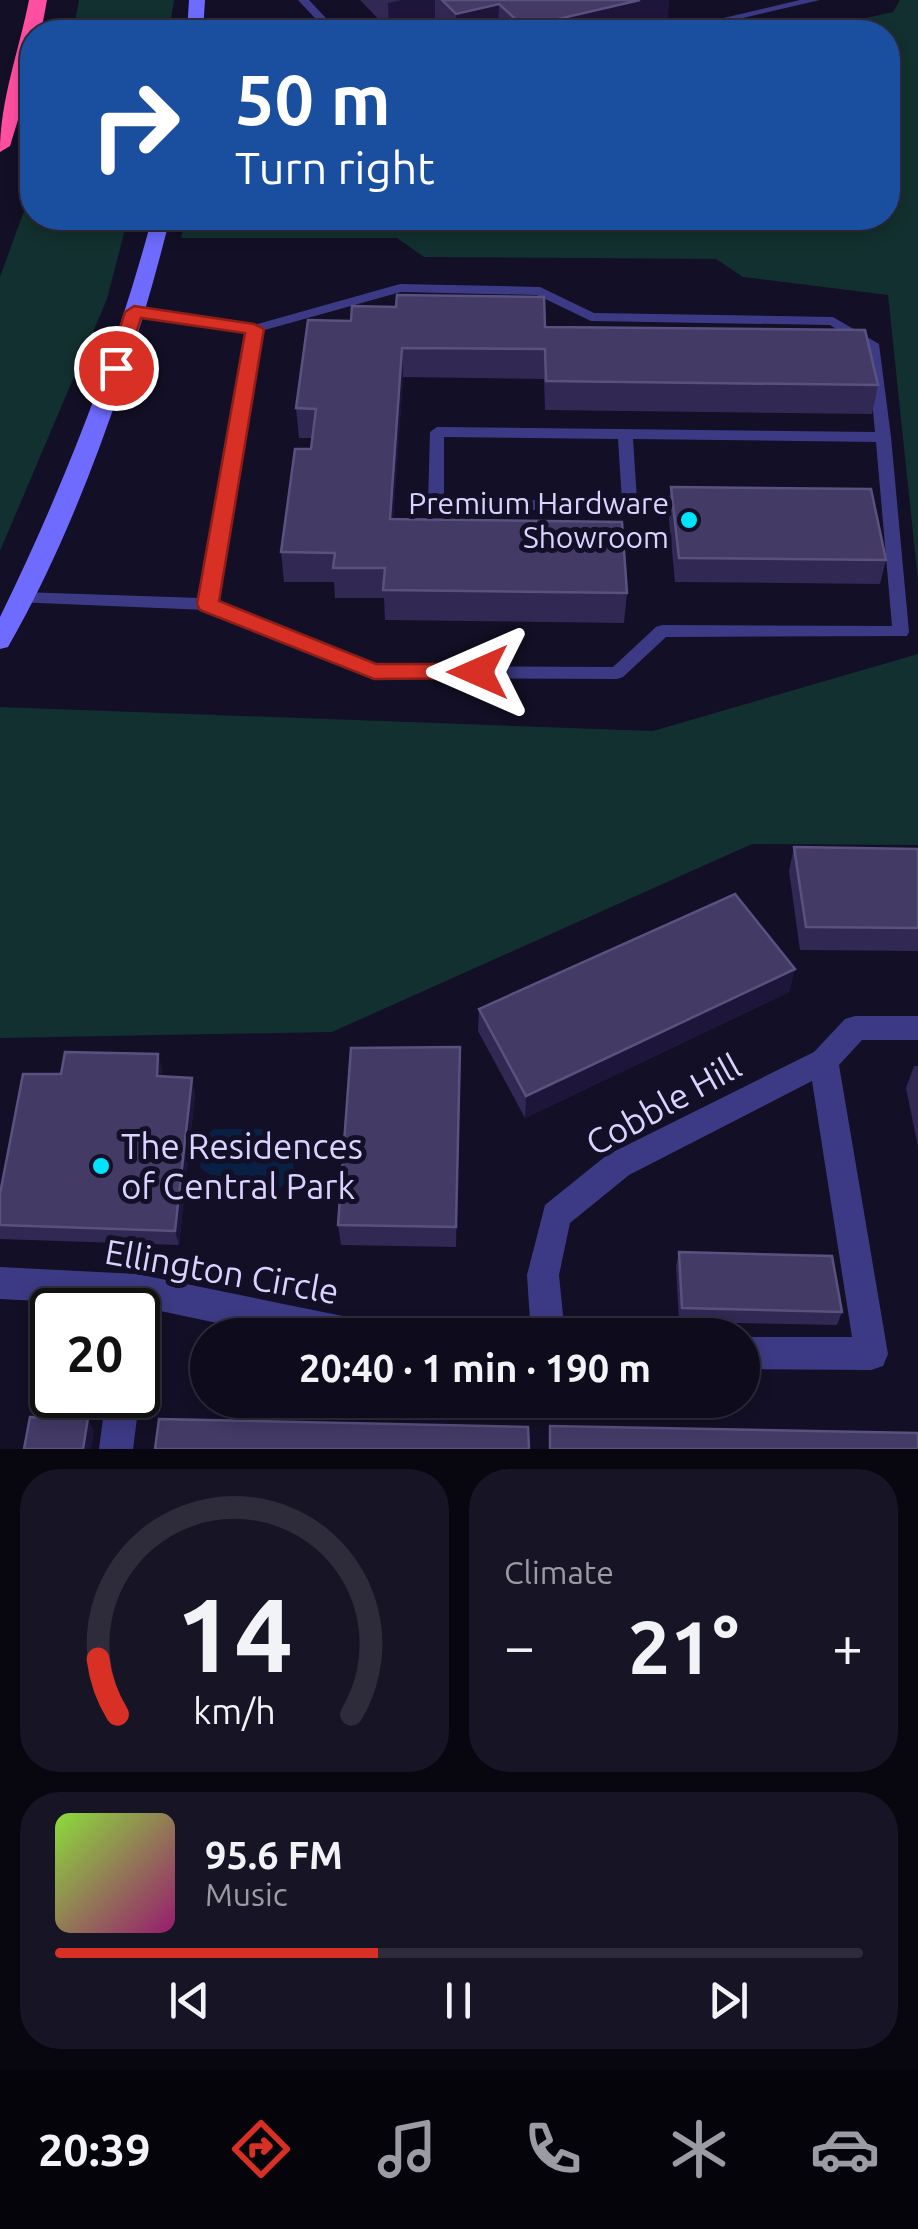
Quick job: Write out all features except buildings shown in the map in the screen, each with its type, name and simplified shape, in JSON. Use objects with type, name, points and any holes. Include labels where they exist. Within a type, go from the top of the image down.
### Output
[{"type":"highway","points":[[0,146],[20,83]]},
{"type":"street","points":[[0,640],[107,396],[158,230]]},
{"type":"street","name":"Cobble Hill","points":[[547,1318],[543,1275],[556,1214],[618,1165],[824,1061],[855,1028],[918,1028]]},
{"type":"street","points":[[760,1352],[871,1354],[824,1061]]},
{"type":"street","name":"Ellington Circle","points":[[0,1284],[34,1288]]},
{"type":"street","name":"Ellington Circle","points":[[160,1304],[248,1318]]},
{"type":"street","points":[[116,1449],[120,1418]]},
{"type":"lane","points":[[304,0],[323,20]]},
{"type":"lane","points":[[724,20],[815,0]]},
{"type":"lane","points":[[21,598],[208,604],[374,672],[618,673],[662,631],[901,632],[874,347],[833,321],[592,317],[540,291],[400,288],[254,329],[134,312]]},
{"type":"lane","points":[[208,604],[254,329]]},
{"type":"lane","points":[[716,497],[630,506],[436,504],[437,432],[884,437]]},
{"type":"lane","points":[[625,434],[630,506]]},
{"type":"lane","points":[[870,493],[889,492]]},
{"type":"green space","points":[[79,0],[174,0],[171,20],[75,20]]},
{"type":"green space","points":[[900,0],[918,0],[918,581],[888,295],[743,277],[716,259],[424,257],[397,238],[181,238],[183,230],[900,230],[900,20],[857,20],[893,12]]},
{"type":"green space","points":[[20,222],[20,230],[125,230],[107,299],[0,551],[0,277]]},
{"type":"green space","points":[[918,654],[918,845],[752,844],[332,1032],[0,1038],[0,707],[653,731]]},
{"type":"water","points":[[214,1129],[264,1129],[293,1161],[294,1176],[275,1192],[258,1192],[243,1176],[213,1176],[200,1168],[204,1137]]},
{"type":"place","name":"Premium Hardware Showroom","points":[[689,520]]},
{"type":"place","name":"The Residences of Central Park","points":[[101,1166]]},
{"type":"route","points":[[116,368],[134,312],[254,329],[208,604],[374,672],[478,672]]}]
